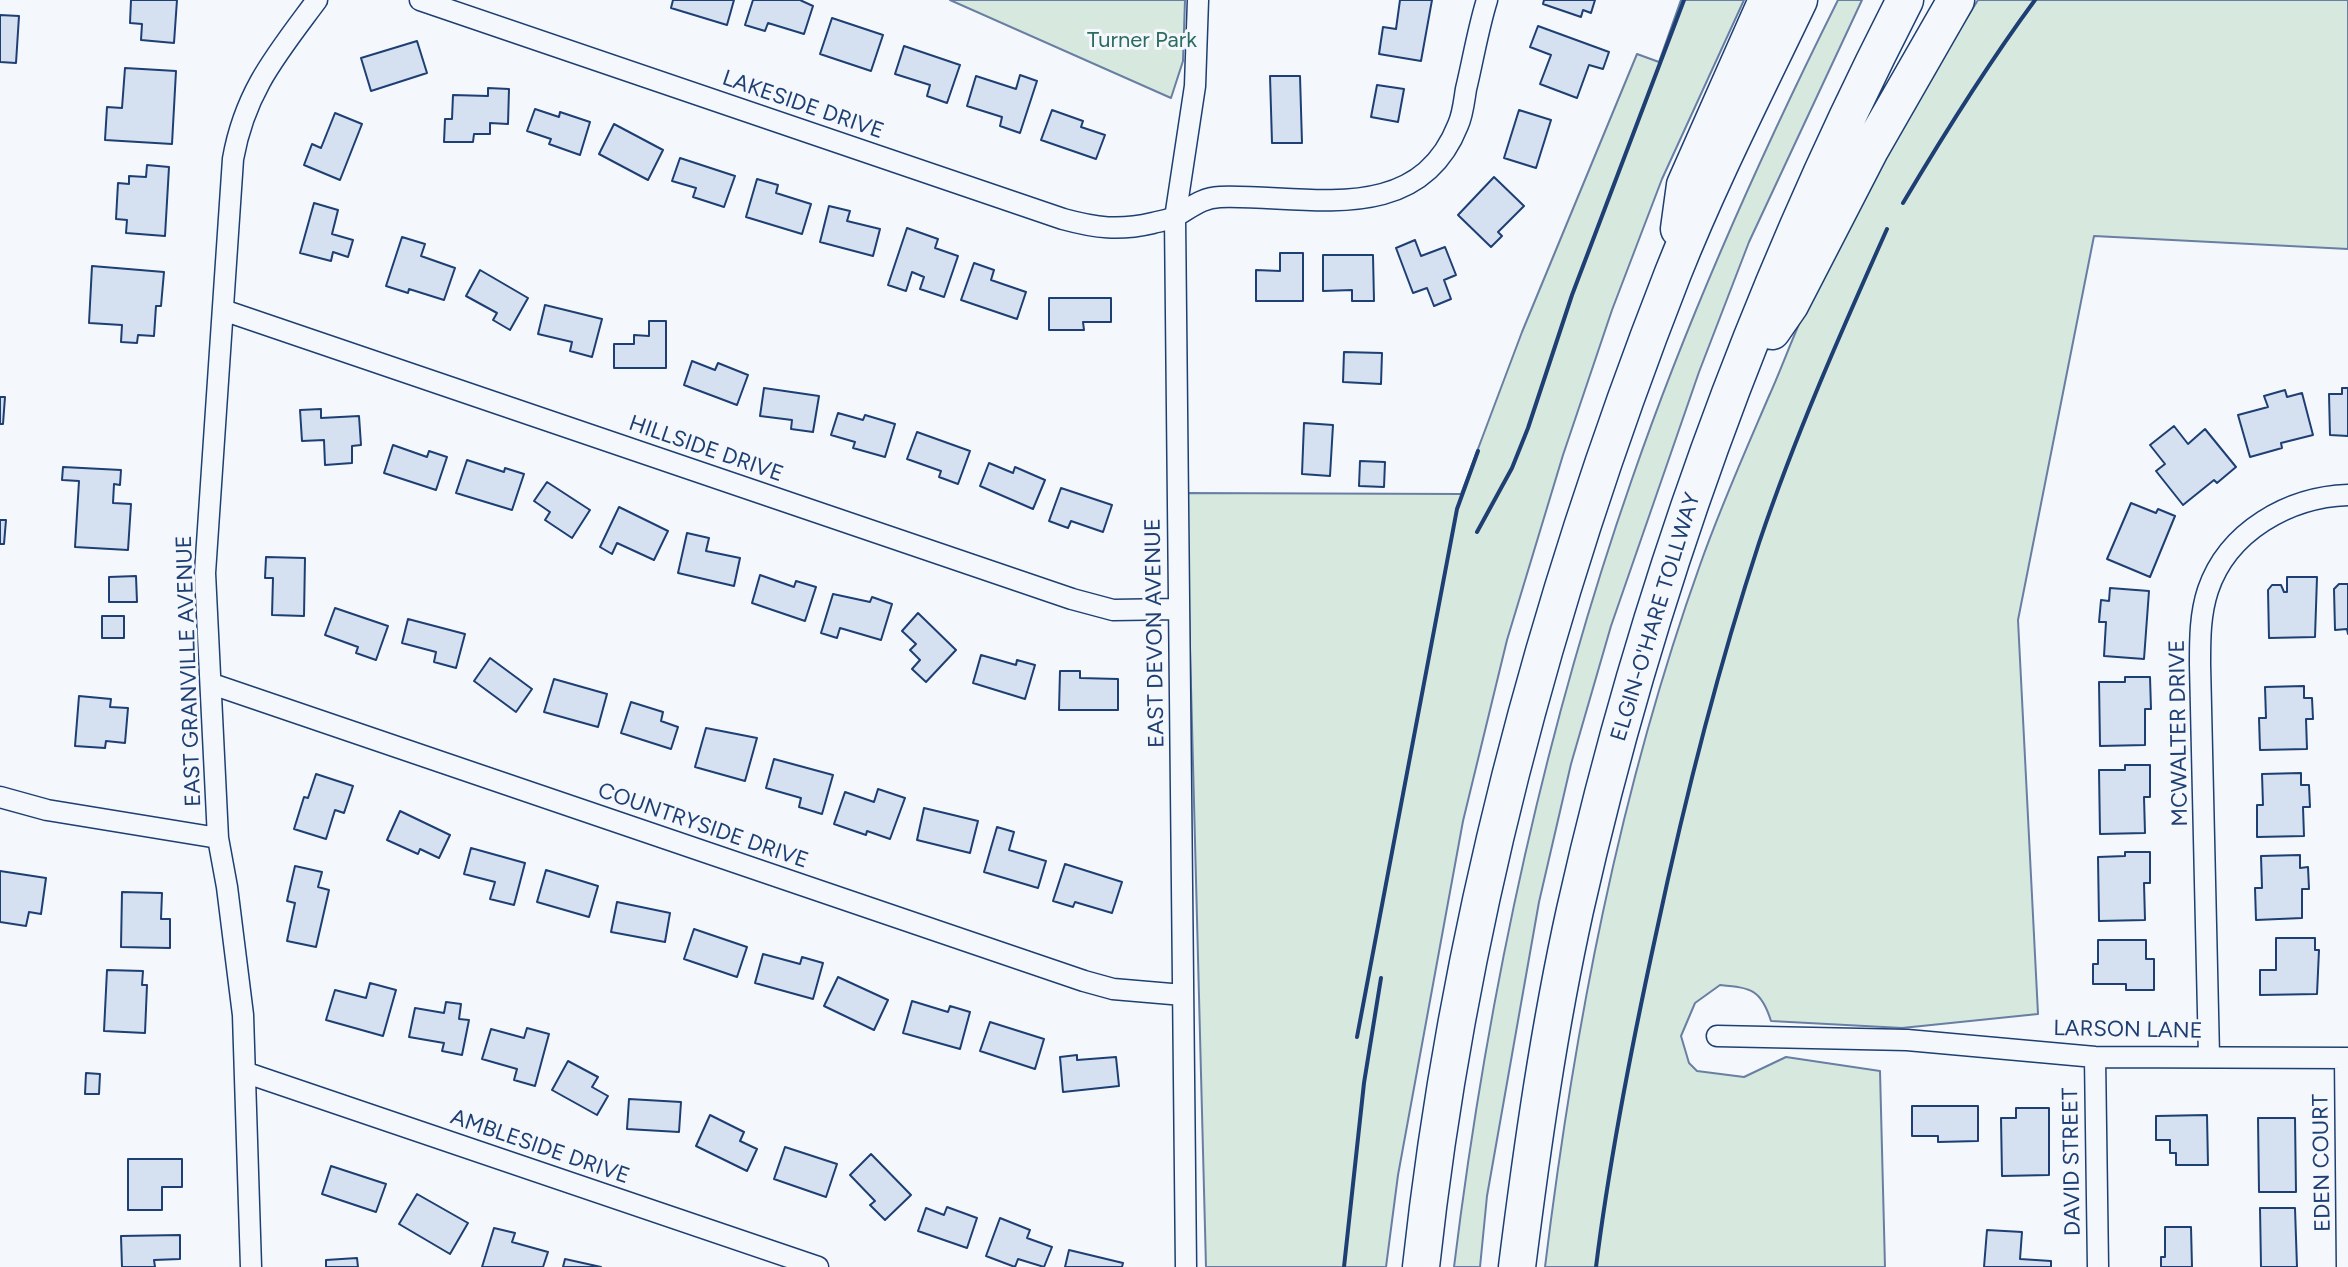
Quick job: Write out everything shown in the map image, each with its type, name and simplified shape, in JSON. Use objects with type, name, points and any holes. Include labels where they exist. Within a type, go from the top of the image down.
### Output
[{"type":"highway","points":[[1674,271],[1685,185],[1767,0]]},
{"type":"highway","points":[[1421,1267],[1447,1078],[1495,838],[1561,591],[1597,481],[1674,271],[1799,0]]},
{"type":"highway","name":"ELGIN-O'HARE TOLLWAY","points":[[1517,1267],[1550,1039],[1575,913],[1639,660],[1681,528],[1778,272],[1833,147],[1905,0]]},
{"type":"highway","points":[[1730,392],[1790,305],[1870,150],[1956,0]]},
{"type":"street","name":"EAST GRANVILLE AVENUE","points":[[251,1267],[247,1073],[243,1015],[218,838],[205,573],[233,159],[239,126],[251,96],[268,67],[317,0]]},
{"type":"street","name":"LAKESIDE DRIVE","points":[[420,0],[1063,219],[1098,228],[1132,228],[1175,218],[1193,203],[1217,197],[1352,200],[1382,196],[1410,183],[1433,164],[1448,145],[1459,123],[1487,0]]},
{"type":"street","name":"EAST DEVON AVENUE","points":[[1186,1267],[1175,218],[1195,86],[1198,0]]},
{"type":"street","name":"HILLSIDE DRIVE","points":[[223,310],[1072,599],[1113,610],[1178,609]]},
{"type":"street","name":"MCWALTER DRIVE","points":[[2209,1056],[2200,664],[2203,611],[2219,568],[2251,530],[2289,506],[2325,496],[2348,495]]},
{"type":"street","name":"COUNTRYSIDE DRIVE","points":[[212,684],[1084,981],[1113,989],[1183,995]]},
{"type":"street","points":[[0,797],[47,810],[218,838]]},
{"type":"street","name":"LARSON LANE","points":[[1717,1036],[1907,1040],[2095,1057],[2346,1058]]},
{"type":"street","name":"DAVID STREET","points":[[2095,1057],[2098,1267]]},
{"type":"street","name":"EDEN COURT","points":[[2346,1058],[2347,1267]]},
{"type":"street","name":"AMBLESIDE DRIVE","points":[[247,1073],[818,1267]]},
{"type":"green space","name":"Turner Park","points":[[950,0],[1185,0],[1183,61],[1171,98]]},
{"type":"green space","points":[[1681,0],[1744,0],[1662,179],[1612,310],[1563,455],[1507,640],[1463,821],[1398,1175],[1386,1267],[1206,1267],[1186,493],[1461,494],[1522,332],[1637,54],[1659,62]]},
{"type":"green space","points":[[1838,0],[1862,0],[1749,242],[1699,372],[1611,626],[1571,764],[1539,902],[1487,1196],[1480,1267],[1454,1267],[1467,1167],[1501,967],[1545,770],[1600,575],[1677,356],[1781,117]]},
{"type":"green space","points":[[1978,0],[2348,0],[2348,249],[2094,236],[2018,620],[2038,1014],[1902,1028],[1771,1021],[1759,996],[1740,987],[1720,985],[1695,1003],[1681,1036],[1689,1063],[1697,1071],[1744,1077],[1786,1057],[1880,1071],[1885,1267],[1545,1267],[1570,1089],[1603,912],[1646,737],[1700,565],[1809,302],[1889,149]]},
{"type":"building","points":[[131,0],[177,0],[174,43],[141,40],[142,24],[130,23]]},
{"type":"building","points":[[673,0],[734,0],[727,25],[671,8]]},
{"type":"building","points":[[753,0],[800,0],[813,6],[804,34],[768,23],[765,31],[745,25]]},
{"type":"building","points":[[1400,0],[1432,0],[1421,61],[1379,54],[1383,27],[1396,29]]},
{"type":"building","points":[[1544,0],[1595,0],[1591,13],[1583,10],[1581,17],[1543,4]]},
{"type":"building","points":[[0,15],[19,16],[16,63],[0,62]]},
{"type":"building","points":[[832,18],[883,35],[871,71],[820,54]]},
{"type":"building","points":[[1538,26],[1609,52],[1603,69],[1589,65],[1577,98],[1540,84],[1551,55],[1530,47]]},
{"type":"building","points":[[417,41],[427,73],[371,91],[361,58]]},
{"type":"building","points":[[904,46],[960,65],[947,103],[927,96],[930,85],[895,74]]},
{"type":"building","points":[[125,68],[176,71],[172,144],[105,140],[107,107],[122,108]]},
{"type":"building","points":[[1020,75],[1037,81],[1020,133],[1000,126],[1002,117],[967,106],[976,76],[1016,89]]},
{"type":"building","points":[[1270,76],[1300,76],[1302,143],[1272,143]]},
{"type":"building","points":[[1377,85],[1404,89],[1398,122],[1371,117]]},
{"type":"building","points":[[488,88],[509,89],[508,124],[490,123],[490,134],[474,134],[473,142],[444,142],[445,119],[452,119],[453,95],[488,96]]},
{"type":"building","points":[[535,109],[559,117],[560,112],[590,122],[580,155],[549,144],[551,139],[527,131]]},
{"type":"building","points":[[1052,110],[1083,121],[1081,127],[1105,135],[1096,159],[1041,140]]},
{"type":"building","points":[[1519,110],[1551,120],[1536,168],[1504,158]]},
{"type":"building","points":[[335,113],[362,124],[340,180],[304,165],[312,144],[321,148]]},
{"type":"building","points":[[614,124],[663,150],[648,180],[599,154]]},
{"type":"building","points":[[680,158],[735,176],[724,207],[693,197],[696,188],[672,181]]},
{"type":"building","points":[[147,165],[169,167],[165,236],[126,233],[127,220],[116,219],[118,183],[129,184],[129,176],[146,177]]},
{"type":"building","points":[[1494,177],[1524,206],[1498,232],[1502,236],[1491,247],[1458,215]]},
{"type":"building","points":[[757,179],[778,185],[776,193],[811,204],[802,234],[746,217]]},
{"type":"building","points":[[314,203],[338,210],[332,234],[353,240],[348,257],[333,252],[331,261],[300,253]]},
{"type":"building","points":[[829,206],[850,211],[847,221],[880,229],[873,256],[820,242]]},
{"type":"building","points":[[907,228],[938,239],[935,248],[958,256],[944,297],[920,289],[924,277],[912,272],[906,291],[888,285]]},
{"type":"building","points":[[402,237],[425,244],[421,256],[455,268],[444,300],[409,289],[408,293],[386,286]]},
{"type":"building","points":[[1415,240],[1421,256],[1445,247],[1456,275],[1444,280],[1451,299],[1434,306],[1427,288],[1413,293],[1396,248]]},
{"type":"building","points":[[1280,253],[1303,253],[1303,301],[1256,301],[1256,270],[1280,271]]},
{"type":"building","points":[[1323,255],[1373,255],[1374,301],[1352,301],[1352,290],[1323,291]]},
{"type":"building","points":[[974,263],[994,270],[991,280],[1026,292],[1017,319],[961,300]]},
{"type":"building","points":[[92,266],[164,272],[161,306],[156,306],[154,336],[138,335],[137,343],[121,342],[122,325],[89,323]]},
{"type":"building","points":[[480,270],[528,298],[510,330],[493,320],[497,313],[466,296]]},
{"type":"building","points":[[1049,298],[1111,298],[1111,322],[1083,322],[1084,330],[1049,330]]},
{"type":"building","points":[[545,305],[602,319],[592,357],[570,351],[572,342],[538,334]]},
{"type":"building","points":[[649,321],[666,321],[666,368],[614,368],[614,344],[634,344],[634,335],[649,336]]},
{"type":"building","points":[[1344,352],[1382,353],[1381,384],[1343,382]]},
{"type":"building","points":[[692,361],[715,370],[718,363],[748,375],[737,405],[684,385]]},
{"type":"building","points":[[764,388],[819,396],[813,432],[791,429],[792,420],[760,416]]},
{"type":"building","points":[[2342,388],[2348,388],[2348,436],[2330,435],[2329,394],[2342,394]]},
{"type":"building","points":[[2285,390],[2287,397],[2302,393],[2313,435],[2281,443],[2282,448],[2250,457],[2238,415],[2268,407],[2264,396]]},
{"type":"building","points":[[0,397],[5,397],[3,424],[0,424]]},
{"type":"building","points":[[321,409],[321,418],[359,416],[361,445],[352,446],[352,463],[325,465],[324,440],[302,441],[300,410]]},
{"type":"building","points":[[838,413],[863,420],[865,415],[895,424],[885,457],[853,448],[855,442],[831,435]]},
{"type":"building","points":[[1304,423],[1333,425],[1330,476],[1302,474]]},
{"type":"building","points":[[2174,426],[2188,444],[2205,429],[2236,467],[2183,505],[2156,471],[2165,464],[2150,445]]},
{"type":"building","points":[[917,432],[970,451],[958,484],[939,477],[941,471],[907,459]]},
{"type":"building","points":[[393,445],[427,457],[429,451],[447,457],[436,490],[384,473]]},
{"type":"building","points":[[467,460],[504,472],[505,468],[524,474],[512,510],[456,493]]},
{"type":"building","points":[[1360,461],[1385,462],[1384,487],[1359,486]]},
{"type":"building","points":[[989,463],[1013,473],[1015,467],[1045,480],[1033,509],[980,486]]},
{"type":"building","points":[[63,467],[121,470],[120,485],[114,484],[113,503],[131,504],[128,550],[75,547],[79,481],[62,480]]},
{"type":"building","points":[[547,482],[590,510],[572,538],[545,520],[550,512],[534,501]]},
{"type":"building","points":[[1061,488],[1112,505],[1103,532],[1071,521],[1068,528],[1049,521]]},
{"type":"building","points":[[2131,503],[2156,513],[2158,509],[2175,516],[2150,577],[2107,559]]},
{"type":"building","points":[[619,507],[668,531],[654,560],[617,543],[612,554],[600,547]]},
{"type":"building","points":[[0,520],[6,520],[4,544],[0,544]]},
{"type":"building","points":[[687,533],[709,538],[706,551],[740,558],[734,586],[678,573]]},
{"type":"building","points":[[266,557],[305,558],[304,616],[272,615],[273,578],[265,578]]},
{"type":"building","points":[[760,575],[794,587],[796,581],[816,587],[805,621],[752,603]]},
{"type":"building","points":[[136,576],[137,602],[109,602],[109,577]]},
{"type":"building","points":[[2287,577],[2317,577],[2315,637],[2269,638],[2268,590],[2272,585],[2281,585],[2287,592]]},
{"type":"building","points":[[2339,584],[2348,584],[2348,634],[2347,629],[2335,630],[2334,589]]},
{"type":"building","points":[[2110,588],[2149,591],[2144,659],[2104,656],[2106,622],[2099,622],[2101,600],[2109,601]]},
{"type":"building","points":[[833,594],[870,602],[872,597],[892,604],[881,640],[840,628],[837,638],[821,633]]},
{"type":"building","points":[[335,608],[388,626],[376,660],[356,653],[358,647],[325,635]]},
{"type":"building","points":[[918,613],[956,650],[926,682],[912,669],[920,660],[910,650],[916,644],[902,631]]},
{"type":"building","points":[[102,616],[124,616],[124,638],[102,638]]},
{"type":"building","points":[[408,619],[465,634],[456,668],[434,662],[436,652],[402,643]]},
{"type":"building","points":[[981,655],[1016,665],[1017,660],[1035,665],[1025,699],[973,683]]},
{"type":"building","points":[[490,658],[532,689],[516,712],[474,681]]},
{"type":"building","points":[[1060,671],[1080,671],[1080,678],[1118,679],[1118,710],[1059,710]]},
{"type":"building","points":[[2125,677],[2150,677],[2151,709],[2145,709],[2145,745],[2100,746],[2099,682],[2125,682]]},
{"type":"building","points":[[554,679],[607,694],[598,727],[544,712]]},
{"type":"building","points":[[2304,686],[2304,698],[2312,698],[2313,719],[2306,719],[2307,749],[2260,750],[2259,718],[2266,718],[2265,687]]},
{"type":"building","points":[[79,696],[111,699],[110,707],[128,708],[125,743],[106,741],[105,748],[75,746]]},
{"type":"building","points":[[631,702],[663,712],[661,721],[678,727],[671,749],[621,733]]},
{"type":"building","points":[[706,728],[757,738],[745,781],[695,767]]},
{"type":"building","points":[[774,759],[833,775],[822,814],[799,807],[801,798],[766,788]]},
{"type":"building","points":[[2125,765],[2150,765],[2150,797],[2144,797],[2145,833],[2100,834],[2099,770],[2125,770]]},
{"type":"building","points":[[2301,773],[2301,785],[2309,785],[2310,807],[2303,807],[2304,836],[2257,837],[2257,805],[2263,805],[2262,774]]},
{"type":"building","points":[[316,774],[353,786],[344,813],[335,810],[326,839],[294,829],[304,797],[308,798]]},
{"type":"building","points":[[878,789],[905,798],[890,839],[834,824],[845,792],[874,802]]},
{"type":"building","points":[[924,808],[978,821],[970,853],[917,840]]},
{"type":"building","points":[[400,811],[450,835],[439,858],[420,849],[418,854],[387,840]]},
{"type":"building","points":[[997,827],[1014,832],[1009,850],[1046,861],[1038,888],[984,872]]},
{"type":"building","points":[[471,848],[525,863],[514,905],[490,899],[495,882],[464,874]]},
{"type":"building","points":[[2125,852],[2150,852],[2150,883],[2144,883],[2145,920],[2099,921],[2098,857],[2125,856]]},
{"type":"building","points":[[2300,855],[2300,868],[2308,867],[2309,889],[2302,889],[2302,918],[2256,920],[2255,888],[2262,888],[2261,856]]},
{"type":"building","points":[[1065,864],[1122,882],[1112,913],[1075,902],[1073,907],[1053,901]]},
{"type":"building","points":[[295,866],[322,872],[318,887],[329,890],[316,947],[287,941],[295,903],[287,901]]},
{"type":"building","points":[[546,870],[598,886],[589,917],[537,902]]},
{"type":"building","points":[[0,871],[46,878],[41,914],[29,912],[26,926],[0,922]]},
{"type":"building","points":[[122,892],[162,893],[161,919],[170,919],[170,948],[121,947]]},
{"type":"building","points":[[617,902],[670,913],[665,942],[611,932]]},
{"type":"building","points":[[694,929],[747,947],[737,977],[684,959]]},
{"type":"building","points":[[2276,938],[2315,938],[2315,950],[2319,950],[2317,994],[2260,995],[2260,970],[2276,970]]},
{"type":"building","points":[[2098,940],[2146,940],[2146,959],[2154,959],[2154,990],[2126,990],[2126,984],[2093,984],[2093,964],[2098,964]]},
{"type":"building","points":[[763,954],[800,964],[802,957],[823,963],[813,999],[755,983]]},
{"type":"building","points":[[107,970],[143,971],[142,985],[147,985],[145,1033],[104,1031]]},
{"type":"building","points":[[838,977],[888,1000],[874,1030],[824,1006]]},
{"type":"building","points":[[370,983],[396,990],[383,1036],[326,1020],[335,990],[366,998]]},
{"type":"building","points":[[912,1001],[948,1012],[950,1006],[970,1012],[960,1049],[903,1033]]},
{"type":"building","points":[[446,1002],[461,1004],[459,1019],[469,1020],[462,1055],[442,1051],[444,1043],[409,1037],[415,1008],[444,1013]]},
{"type":"building","points":[[990,1022],[1044,1039],[1035,1069],[980,1051]]},
{"type":"building","points":[[527,1028],[549,1034],[535,1086],[514,1080],[517,1069],[482,1059],[491,1029],[524,1038]]},
{"type":"building","points":[[1077,1055],[1077,1060],[1116,1057],[1119,1086],[1063,1092],[1060,1057]]},
{"type":"building","points":[[568,1061],[598,1077],[592,1087],[608,1096],[597,1115],[552,1090]]},
{"type":"building","points":[[86,1073],[100,1074],[99,1094],[85,1094]]},
{"type":"building","points":[[629,1099],[681,1102],[679,1132],[627,1129]]},
{"type":"building","points":[[1912,1106],[1978,1106],[1978,1141],[1938,1142],[1938,1136],[1912,1136]]},
{"type":"building","points":[[2016,1108],[2049,1108],[2049,1175],[2002,1176],[2001,1118],[2016,1118]]},
{"type":"building","points":[[710,1115],[744,1132],[740,1141],[757,1149],[747,1171],[696,1146]]},
{"type":"building","points":[[2207,1115],[2208,1165],[2176,1165],[2176,1153],[2170,1153],[2170,1140],[2156,1140],[2156,1116]]},
{"type":"building","points":[[2258,1118],[2295,1118],[2296,1192],[2259,1192]]},
{"type":"building","points":[[785,1147],[837,1164],[826,1197],[774,1179]]},
{"type":"building","points":[[871,1154],[911,1195],[885,1220],[870,1205],[875,1201],[850,1175]]},
{"type":"building","points":[[128,1159],[182,1159],[182,1187],[162,1187],[162,1210],[128,1210]]},
{"type":"building","points":[[331,1166],[386,1184],[376,1212],[322,1194]]},
{"type":"building","points":[[417,1194],[468,1223],[450,1254],[399,1224]]},
{"type":"building","points":[[947,1207],[977,1218],[967,1248],[918,1231],[926,1208],[944,1215]]},
{"type":"building","points":[[2260,1208],[2295,1208],[2297,1267],[2261,1267]]},
{"type":"building","points":[[1000,1218],[1030,1230],[1027,1238],[1052,1247],[1044,1267],[1018,1259],[1015,1267],[986,1256]]},
{"type":"building","points":[[2165,1227],[2191,1227],[2192,1267],[2161,1267],[2161,1257],[2165,1257]]},
{"type":"building","points":[[494,1228],[515,1233],[512,1242],[548,1252],[543,1267],[482,1267]]},
{"type":"building","points":[[1987,1230],[2022,1232],[2020,1259],[2051,1261],[2051,1267],[1984,1267]]},
{"type":"building","points":[[180,1235],[180,1259],[154,1260],[155,1267],[122,1267],[121,1236]]},
{"type":"building","points":[[1069,1250],[1123,1263],[1122,1267],[1065,1267]]},
{"type":"building","points":[[357,1258],[358,1267],[326,1267],[326,1260]]},
{"type":"building","points":[[565,1259],[601,1267],[563,1267]]},
{"type":"wall","points":[[1477,532],[1512,468],[1528,428],[1572,295],[1684,0]]},
{"type":"wall","points":[[1903,203],[1966,100],[2035,0]]},
{"type":"wall","points":[[1596,1267],[1638,1017],[1678,835],[1715,688],[1759,543],[1788,463],[1887,229]]},
{"type":"wall","points":[[1357,1037],[1457,509],[1478,451]]},
{"type":"wall","points":[[1344,1267],[1364,1083],[1381,978]]}]
